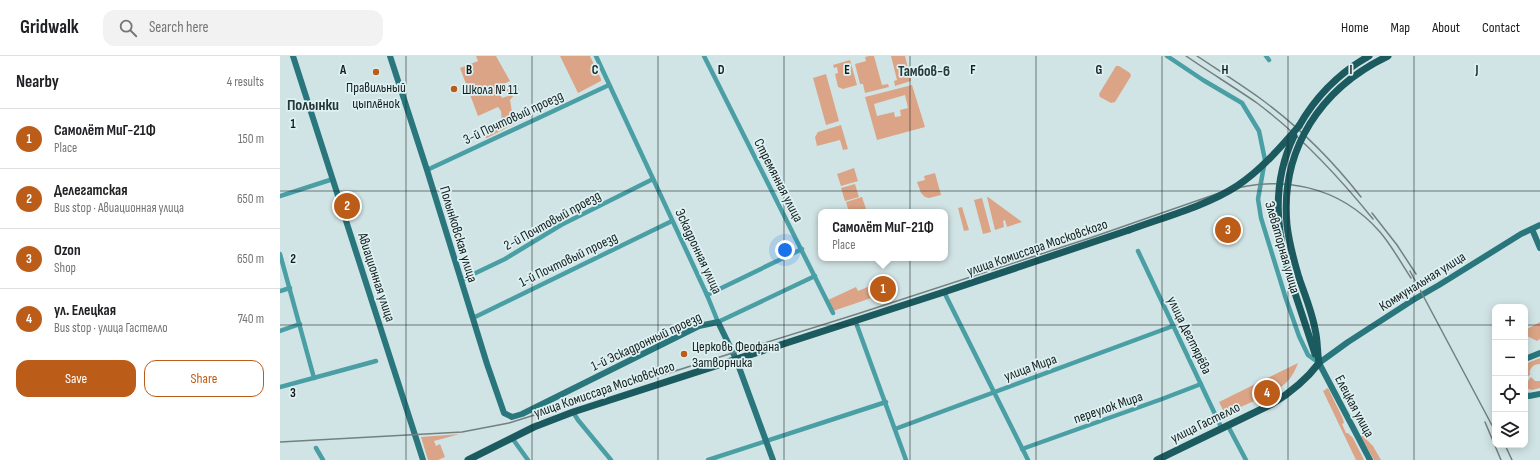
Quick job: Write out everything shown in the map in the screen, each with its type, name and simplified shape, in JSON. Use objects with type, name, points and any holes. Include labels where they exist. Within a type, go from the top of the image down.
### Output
[{"type":"main road","points":[[1319,363],[1313,352],[1291,281],[1280,236],[1278,201],[1282,168],[1299,126],[1316,100],[1333,82],[1350,68],[1369,56]]},
{"type":"main road","points":[[1319,363],[1316,350],[1316,329],[1299,278],[1288,235],[1286,208],[1290,176],[1297,150],[1305,133],[1314,118],[1336,91],[1355,75],[1388,56]]},
{"type":"main road","name":"улица Комиссара Московского","points":[[468,460],[546,422],[573,412],[944,292],[1129,230],[1194,206],[1233,189],[1256,171],[1285,143],[1299,126]]},
{"type":"main road","name":"улица Гастелло","points":[[1157,460],[1284,396],[1307,377],[1319,363]]},
{"type":"street","name":"Авиационная улица","points":[[293,56],[423,460]]},
{"type":"street","name":"Полынковская улица","points":[[390,56],[502,411],[509,417]]},
{"type":"street","name":"Эскадронная улица","points":[[596,56],[736,359],[773,460]]},
{"type":"street","name":"Стремянная улица","points":[[704,56],[833,313]]},
{"type":"street","name":"Элеваторная улица","points":[[1167,56],[1203,80],[1242,103],[1259,130],[1265,160],[1258,199],[1261,218],[1299,336],[1308,354],[1319,363]]},
{"type":"street","name":"3-й Почтовый проезд","points":[[427,170],[609,85]]},
{"type":"street","points":[[280,196],[333,178]]},
{"type":"street","name":"2-й Почтовый проезд","points":[[461,280],[504,259],[561,225],[653,179]]},
{"type":"street","name":"1-й Почтовый проезд","points":[[473,318],[672,221]]},
{"type":"street","name":"Коммунальная улица","points":[[1319,363],[1413,300],[1439,286],[1485,256],[1540,225]]},
{"type":"street","points":[[1532,229],[1540,248]]},
{"type":"street","points":[[707,295],[802,249]]},
{"type":"street","name":"улица Дегтярёва","points":[[1138,251],[1201,384],[1225,427],[1246,460]]},
{"type":"street","points":[[280,254],[314,378]]},
{"type":"street","name":"1-й Эскадронный проезд","points":[[509,417],[522,414],[698,326],[718,322],[815,276]]},
{"type":"street","points":[[280,291],[290,288]]},
{"type":"street","points":[[944,292],[1028,460]]},
{"type":"street","points":[[855,320],[906,460]]},
{"type":"street","points":[[280,331],[300,324]]},
{"type":"street","name":"улица Мира","points":[[895,429],[1173,326]]},
{"type":"street","points":[[1528,358],[1540,353]]},
{"type":"street","points":[[280,387],[376,361]]},
{"type":"street","name":"Елецкая улица","points":[[1319,363],[1370,460]]},
{"type":"street","name":"переулок Мира","points":[[1022,449],[1201,384]]},
{"type":"street","points":[[1528,396],[1540,394]]},
{"type":"street","points":[[708,460],[886,402]]},
{"type":"street","points":[[573,412],[611,460]]},
{"type":"street","points":[[512,438],[528,460]]},
{"type":"street","points":[[316,448],[323,460]]},
{"type":"shaded area","points":[[476,56],[496,56],[510,81],[497,87],[502,98],[508,96],[506,90],[512,87],[519,89],[510,100],[514,124],[487,138],[480,135],[502,123],[501,111],[498,107],[478,116],[460,68],[478,61]]},
{"type":"shaded area","points":[[560,56],[590,56],[601,81],[578,93]]},
{"type":"shaded area","points":[[874,56],[882,85],[888,84],[889,87],[865,93],[863,84],[860,84],[855,64],[866,61],[865,57]]},
{"type":"shaded area","points":[[891,56],[905,56],[911,81],[895,86],[894,81],[897,80]]},
{"type":"shaded area","points":[[850,60],[857,85],[843,89],[838,87],[835,74],[838,73],[837,67],[834,68],[833,65]]},
{"type":"shaded area","points":[[1116,66],[1119,66],[1130,73],[1131,76],[1115,102],[1111,103],[1100,97],[1099,94]]},
{"type":"shaded area","points":[[826,74],[839,121],[826,125],[813,78]]},
{"type":"shaded area","points":[[912,85],[925,127],[877,140],[865,97]],"holes":[[[905,95],[908,108],[900,110],[901,116],[895,117],[894,112],[877,116],[874,104]]]},
{"type":"shaded area","points":[[841,125],[848,149],[843,150],[840,140],[817,146],[815,137],[818,132]]},
{"type":"shaded area","points":[[854,168],[858,181],[841,186],[837,174]]},
{"type":"shaded area","points":[[935,173],[941,195],[929,198],[925,197],[921,193],[917,182],[925,180],[924,176]]},
{"type":"shaded area","points":[[855,184],[859,197],[845,201],[841,188]]},
{"type":"shaded area","points":[[862,197],[866,209],[848,209],[846,202]]},
{"type":"shaded area","points":[[987,197],[1022,222],[1007,227],[1005,220],[1003,221],[1004,227],[995,230]]},
{"type":"shaded area","points":[[982,198],[991,232],[983,234],[974,200]]},
{"type":"shaded area","points":[[962,207],[969,230],[964,231],[958,208]]},
{"type":"shaded area","points":[[885,280],[889,292],[833,311],[828,300],[856,287],[858,291]]},
{"type":"shaded area","points":[[1540,322],[1540,339],[1537,341],[1528,336],[1528,328]]},
{"type":"shaded area","points":[[1540,358],[1540,364],[1532,367],[1530,370],[1530,375],[1528,376],[1528,363]]},
{"type":"shaded area","points":[[1298,363],[1294,372],[1282,386],[1273,392],[1270,387],[1252,396],[1254,401],[1225,414],[1219,402]]},
{"type":"shaded area","points":[[1531,377],[1535,381],[1540,381],[1540,388],[1532,390],[1528,389],[1528,381]]},
{"type":"shaded area","points":[[1328,388],[1343,419],[1344,423],[1342,424],[1346,433],[1353,438],[1364,460],[1356,460],[1323,391]]},
{"type":"shaded area","points":[[460,434],[434,441],[436,446],[440,444],[445,457],[438,460],[428,460],[421,437]]},
{"type":"shaded area","points":[[1362,435],[1373,446],[1381,460],[1374,460],[1361,437]]},
{"type":"railway","points":[[1186,56],[1257,103],[1289,129],[1319,158],[1373,219]]},
{"type":"railway","points":[[1197,56],[1237,82],[1289,121],[1327,157],[1361,197]]},
{"type":"railway","points":[[280,442],[462,432],[509,423],[857,314],[1090,238],[1222,192],[1244,187],[1265,184],[1287,184],[1327,194],[1346,203],[1364,216],[1380,232],[1411,278]]},
{"type":"railway","points":[[1372,213],[1397,245],[1416,274]]},
{"type":"railway","points":[[1410,271],[1492,425]]},
{"type":"railway","points":[[1485,422],[1501,460]]},
{"type":"railway","points":[[1506,448],[1512,460]]},
{"type":"place","name":"Правильный цыплёнок","points":[[376,72]]},
{"type":"place","name":"Школа № 11","points":[[454,89]]},
{"type":"place","name":"Делегатская","points":[[347,206]]},
{"type":"place","name":"Ozon","points":[[1228,230]]},
{"type":"place","name":"Самолёт МиГ-21Ф","points":[[883,289]]},
{"type":"place","name":"Церковь Феофана Затворника","points":[[684,354]]},
{"type":"place","name":"ул. Елецкая","points":[[1267,393]]},
{"type":"district","name":"Тамбов-6","points":[[924,71]]},
{"type":"district","name":"Полынки","points":[[313,104]]}]
